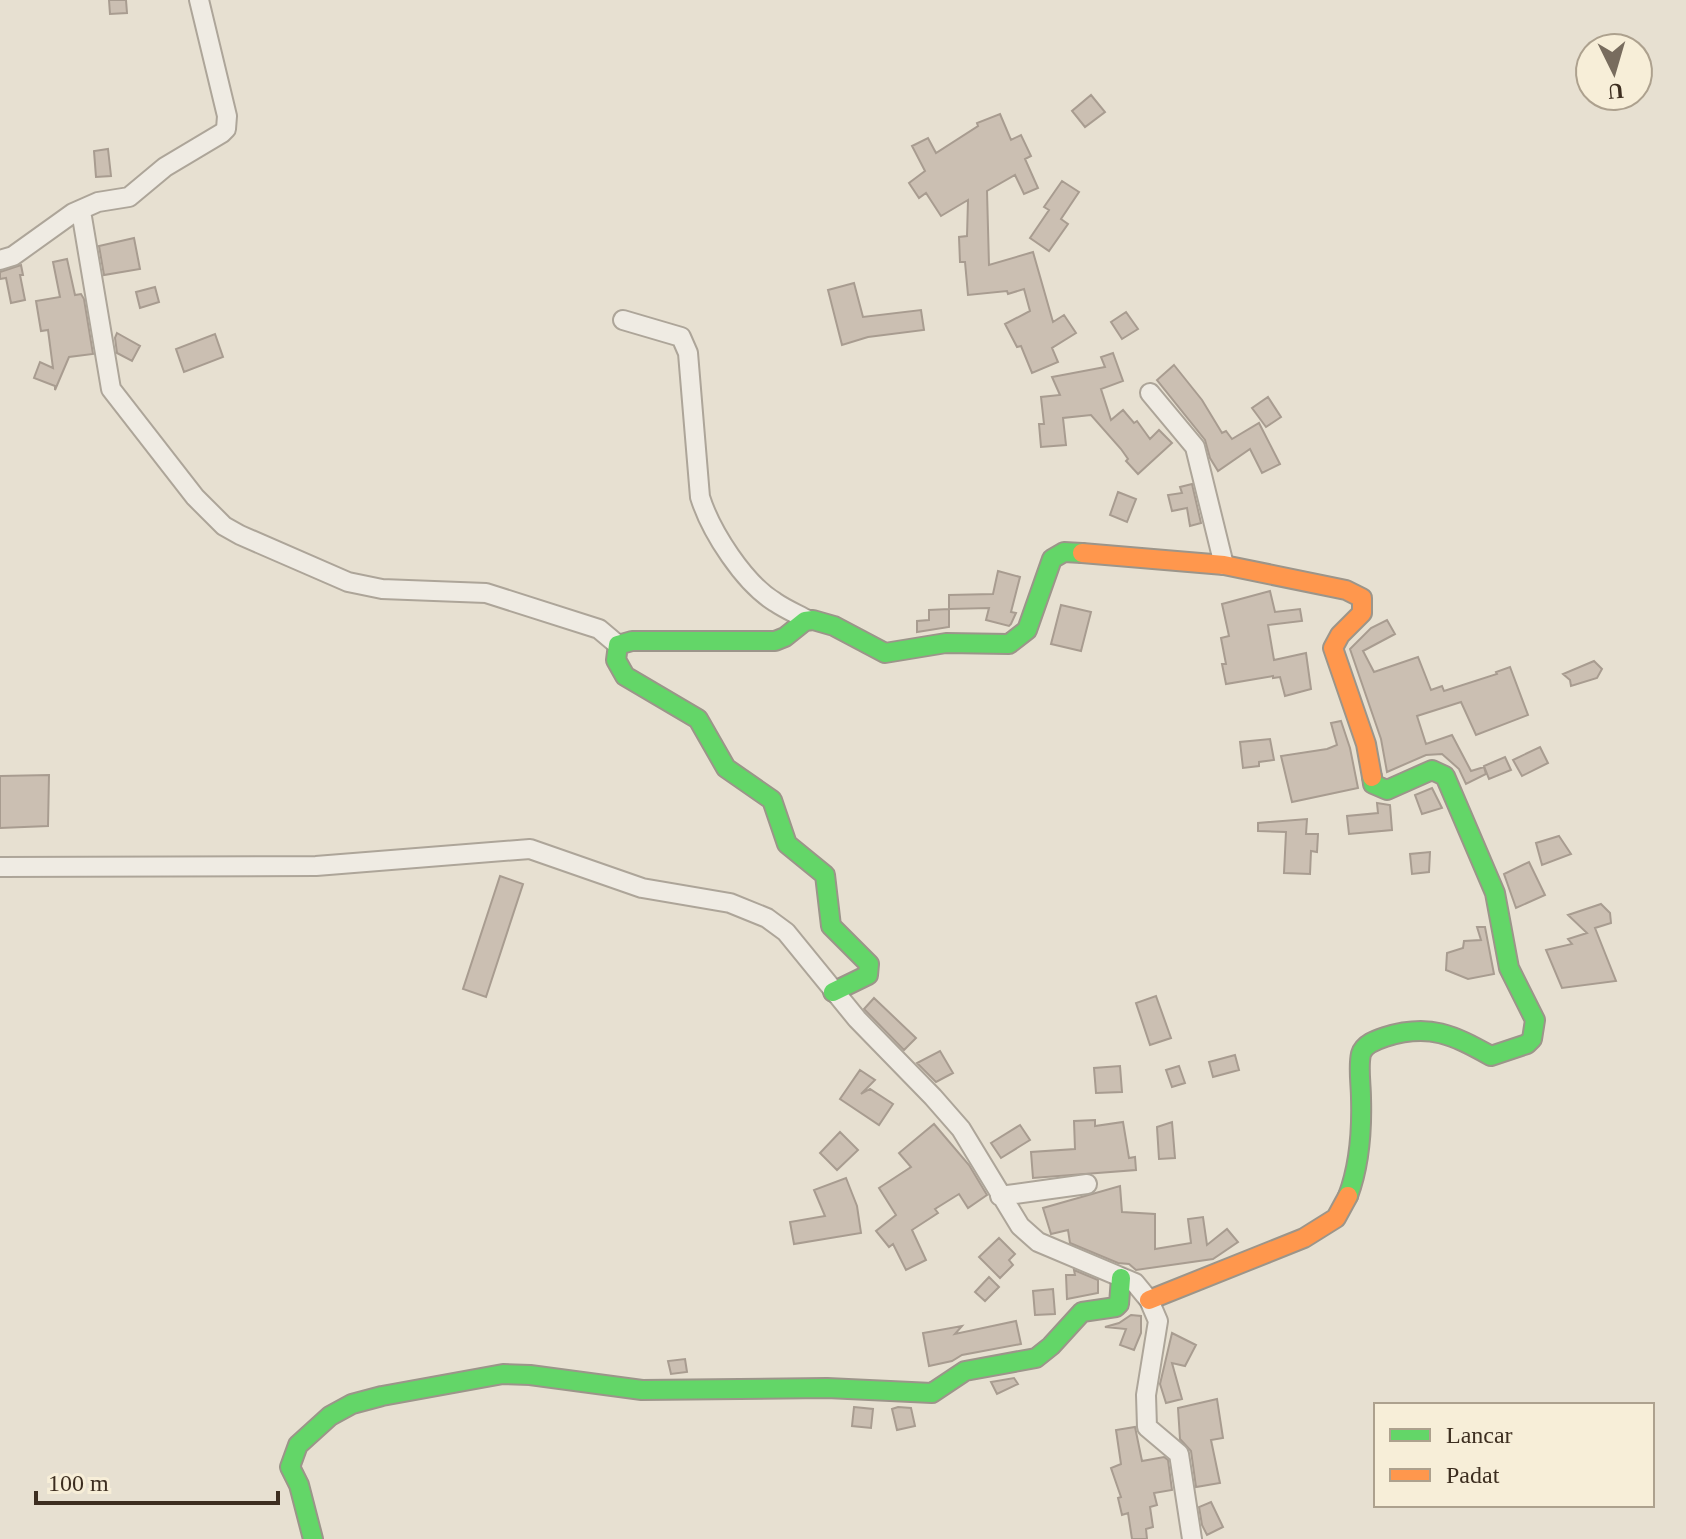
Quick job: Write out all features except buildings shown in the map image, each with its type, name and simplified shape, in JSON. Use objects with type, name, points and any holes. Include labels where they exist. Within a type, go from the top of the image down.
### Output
[{"type":"street","points":[[0,260],[13,256],[64,219],[98,202],[123,200],[134,194],[165,167],[218,138],[226,129],[227,116],[199,0]]},
{"type":"street","points":[[81,211],[111,389],[195,497],[224,526],[348,582],[382,589],[486,593],[599,629],[618,645]]},
{"type":"street","points":[[623,320],[681,337],[688,353],[700,497],[705,514],[756,587],[774,602],[808,620],[855,636],[885,653],[946,643],[1001,645],[1017,640],[1027,630],[1048,566],[1058,554],[1073,552],[1224,565],[1346,590],[1362,598],[1365,604],[1362,615],[1335,640],[1333,648],[1366,744],[1372,781],[1377,788],[1387,790],[1432,770],[1445,776],[1493,885],[1505,956],[1532,1011],[1534,1031],[1527,1044],[1491,1056],[1466,1040],[1418,1029],[1371,1041],[1361,1055],[1359,1143],[1354,1174],[1335,1219],[1323,1229],[1149,1300]]},
{"type":"street","points":[[1150,393],[1195,447],[1224,565]]},
{"type":"street","points":[[618,645],[632,641],[775,641],[789,637],[808,620]]},
{"type":"street","points":[[618,645],[616,660],[625,676],[698,719],[726,768],[772,800],[787,844],[825,875],[831,926],[869,964],[868,975],[833,992]]},
{"type":"street","points":[[0,867],[316,866],[530,849],[642,888],[730,903],[767,918],[786,932],[833,992],[961,1129],[1020,1226],[1038,1242],[1135,1283],[1149,1300],[1158,1321],[1146,1395],[1147,1427],[1179,1454],[1192,1539]]},
{"type":"street","points":[[1000,1196],[1087,1184]]},
{"type":"street","points":[[313,1539],[299,1485],[290,1467],[298,1445],[308,1434],[330,1416],[352,1404],[382,1396],[516,1374],[642,1390],[827,1388],[932,1393],[965,1371],[1041,1355],[1082,1312],[1116,1307],[1119,1304],[1121,1278]]},
{"type":"traffic: fast","points":[[833,992],[868,975],[869,964],[831,926],[825,875],[787,844],[772,800],[726,768],[698,719],[625,676],[616,660],[618,645],[632,641],[775,641],[805,621],[813,620],[834,626],[885,653],[946,643],[1009,644],[1027,630],[1052,559],[1064,552],[1082,553]]},
{"type":"traffic: fast","points":[[1348,1196],[1359,1147],[1360,1065],[1365,1048],[1401,1033],[1428,1031],[1453,1037],[1491,1056],[1527,1044],[1532,1039],[1535,1020],[1509,968],[1495,893],[1445,776],[1432,770],[1387,790],[1373,784],[1372,777]]},
{"type":"traffic: fast","points":[[313,1539],[299,1485],[290,1467],[298,1445],[330,1416],[352,1404],[503,1374],[642,1390],[827,1388],[932,1393],[965,1371],[1036,1358],[1082,1312],[1116,1307],[1119,1304],[1121,1278]]},
{"type":"traffic: slow","points":[[1082,553],[1224,565],[1346,590],[1362,598],[1362,613],[1340,635],[1333,648],[1366,744],[1372,777]]},
{"type":"traffic: slow","points":[[1149,1300],[1304,1238],[1336,1218],[1348,1196]]}]
